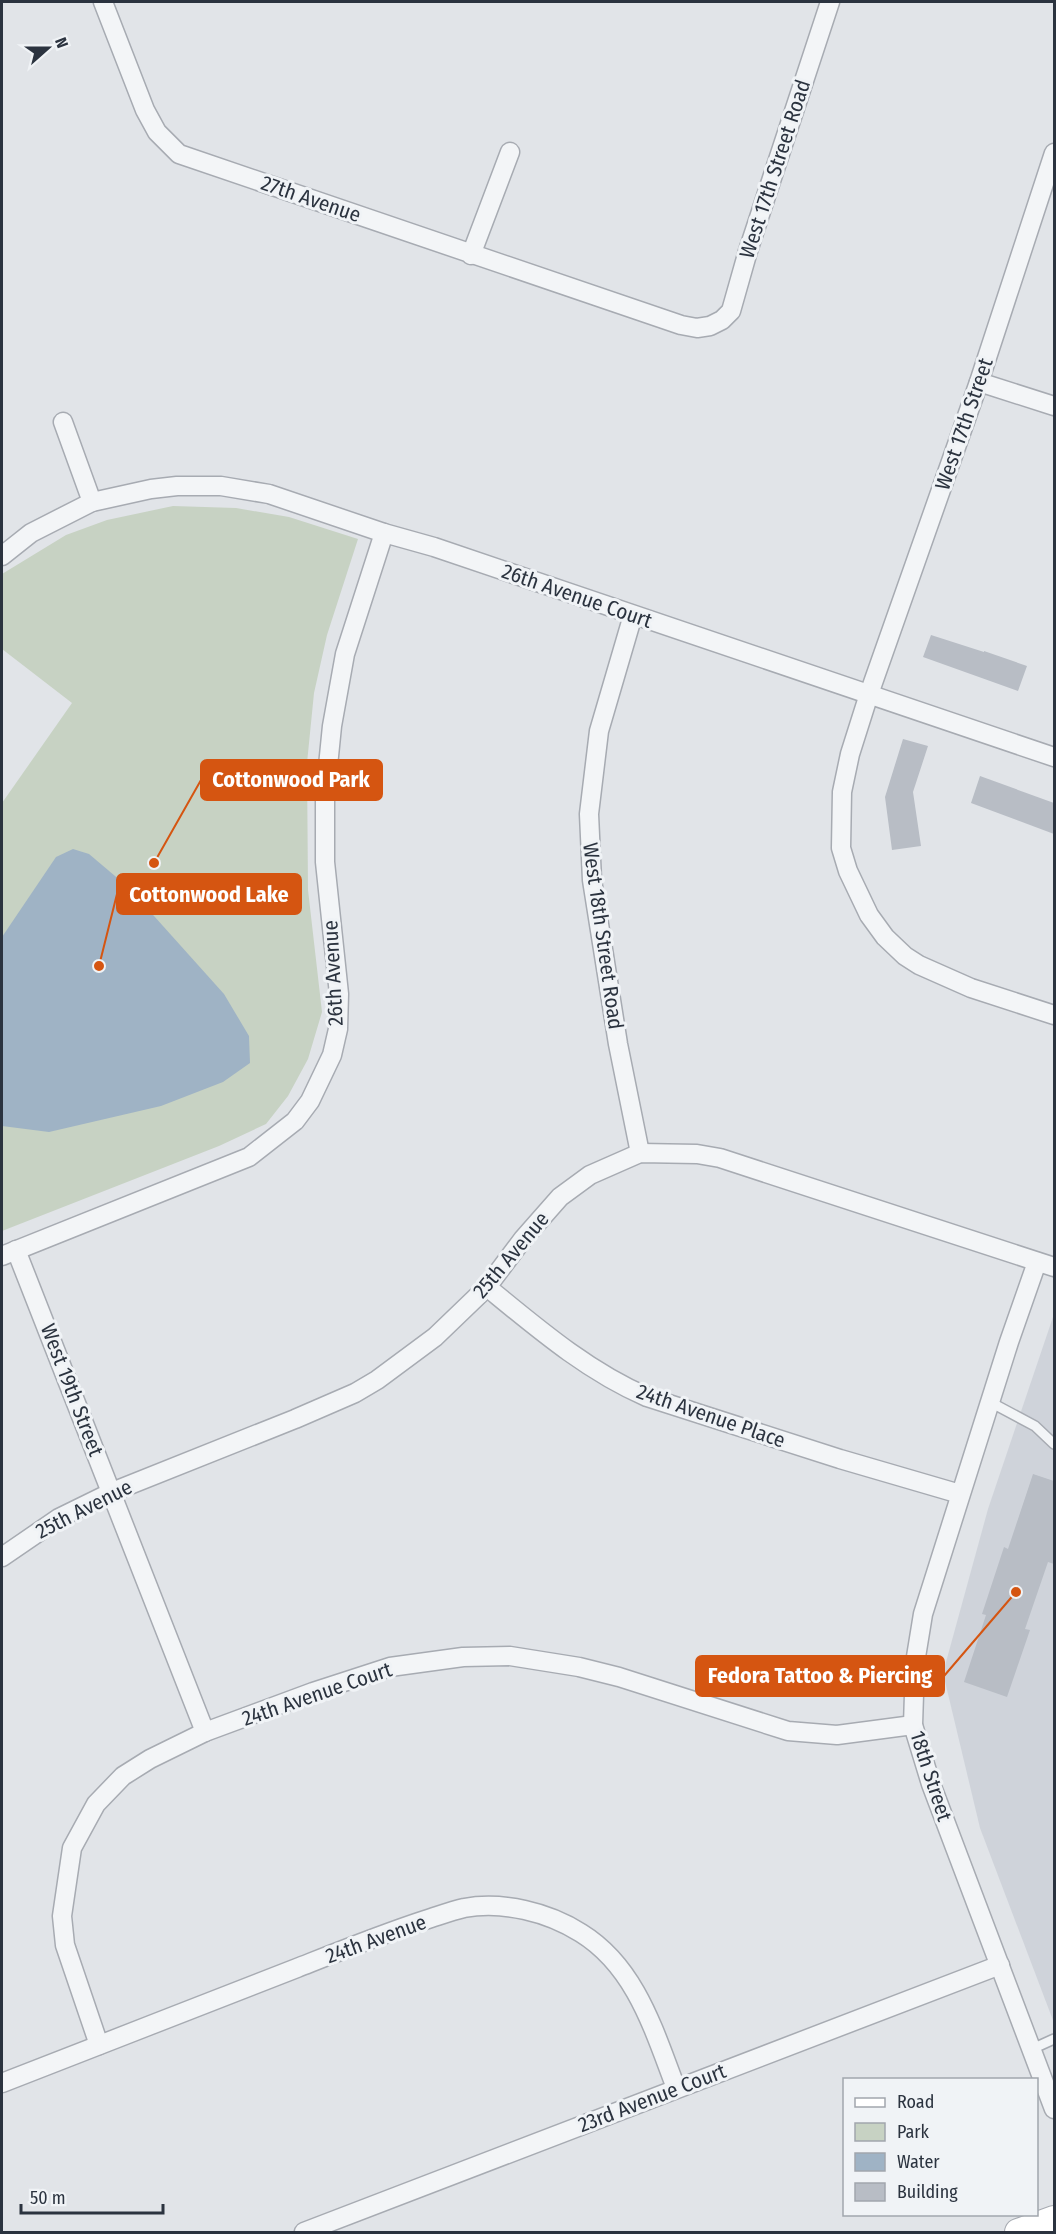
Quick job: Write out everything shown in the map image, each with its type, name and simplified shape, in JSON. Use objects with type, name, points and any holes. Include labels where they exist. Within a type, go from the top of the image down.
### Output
[{"type":"main road","points":[[1018,2232],[1054,2219]]},
{"type":"street","name":"27th Avenue","points":[[103,2],[145,110],[157,132],[179,153],[471,255],[681,325],[697,328],[710,326]]},
{"type":"street","name":"West 17th Street Road","points":[[710,326],[722,320],[731,311],[748,251],[830,2]]},
{"type":"street","points":[[471,255],[510,152]]},
{"type":"street","name":"West 17th Street","points":[[1054,153],[979,382],[850,754],[842,792],[841,848],[848,871],[869,915],[898,950],[919,965],[971,988],[1054,1016]]},
{"type":"street","points":[[979,382],[1054,406]]},
{"type":"street","points":[[63,422],[92,502]]},
{"type":"street","name":"26th Avenue Court","points":[[2,556],[31,533],[92,502],[151,489],[221,486],[269,494],[384,533],[434,547],[1054,757]]},
{"type":"street","name":"26th Avenue","points":[[9,1253],[249,1156],[295,1121],[310,1101],[332,1055],[338,1029],[339,994],[325,862],[325,796],[332,726],[345,654],[384,533]]},
{"type":"street","name":"West 18th Street Road","points":[[633,615],[599,730],[589,814],[592,880],[618,1044],[640,1153]]},
{"type":"street","name":"25th Avenue","points":[[2,1557],[59,1518],[112,1492],[295,1419],[355,1393],[377,1380],[435,1337],[487,1287],[523,1239],[560,1197],[590,1175],[640,1153],[697,1154],[720,1158],[1046,1265]]},
{"type":"street","name":"West 19th Street","points":[[9,1253],[112,1492],[206,1732]]},
{"type":"street","name":"18th Street","points":[[1046,1265],[990,1402],[923,1614],[915,1663],[913,1725],[932,1784],[1054,2109]]},
{"type":"street","name":"24th Avenue Place","points":[[487,1287],[578,1359],[624,1387],[647,1397],[840,1459],[960,1494]]},
{"type":"street","name":"24th Avenue Court","points":[[99,2045],[65,1945],[62,1916],[72,1848],[96,1804],[123,1776],[150,1759],[206,1732],[313,1692],[390,1667],[464,1657],[510,1656],[546,1661],[619,1677],[788,1731],[837,1735],[913,1725]]},
{"type":"street","name":"24th Avenue","points":[[2,2083],[394,1930],[463,1908],[510,1908],[553,1918],[582,1933],[606,1952],[624,1972],[647,2012],[676,2088]]},
{"type":"street","name":"23rd Avenue Court","points":[[304,2232],[1000,1965]]},
{"type":"lane","points":[[990,1402],[1035,1426],[1054,1444]]},
{"type":"lane","points":[[1032,2049],[1054,2039]]},
{"type":"shaded area","points":[[1054,1314],[1054,2023],[980,1828],[943,1673],[988,1509]]},
{"type":"green space","points":[[173,506],[236,508],[289,517],[358,539],[327,635],[314,693],[307,763],[308,890],[322,1012],[308,1059],[288,1096],[266,1124],[219,1146],[2,1231],[2,803],[72,703],[2,649],[2,574],[66,535],[107,520]]},
{"type":"water","points":[[73,849],[89,854],[128,887],[224,994],[249,1036],[250,1063],[223,1082],[161,1106],[49,1132],[2,1126],[2,937],[56,857]]},
{"type":"building","points":[[931,635],[1027,666],[1018,691],[923,657]]},
{"type":"building","points":[[903,739],[928,746],[913,792],[921,846],[892,850],[885,797]]},
{"type":"building","points":[[980,776],[1054,803],[1054,834],[971,803]]},
{"type":"building","points":[[1033,1474],[1054,1481],[1054,1564],[1048,1562],[1025,1629],[1030,1630],[1007,1697],[964,1682],[986,1615],[982,1614],[1004,1547],[1008,1549]]},
{"type":"place","name":"Cottonwood Park","points":[[154,863]]},
{"type":"place","name":"Cottonwood Lake","points":[[99,966]]},
{"type":"place","name":"Fedora Tattoo & Piercing","points":[[1016,1592]]}]
